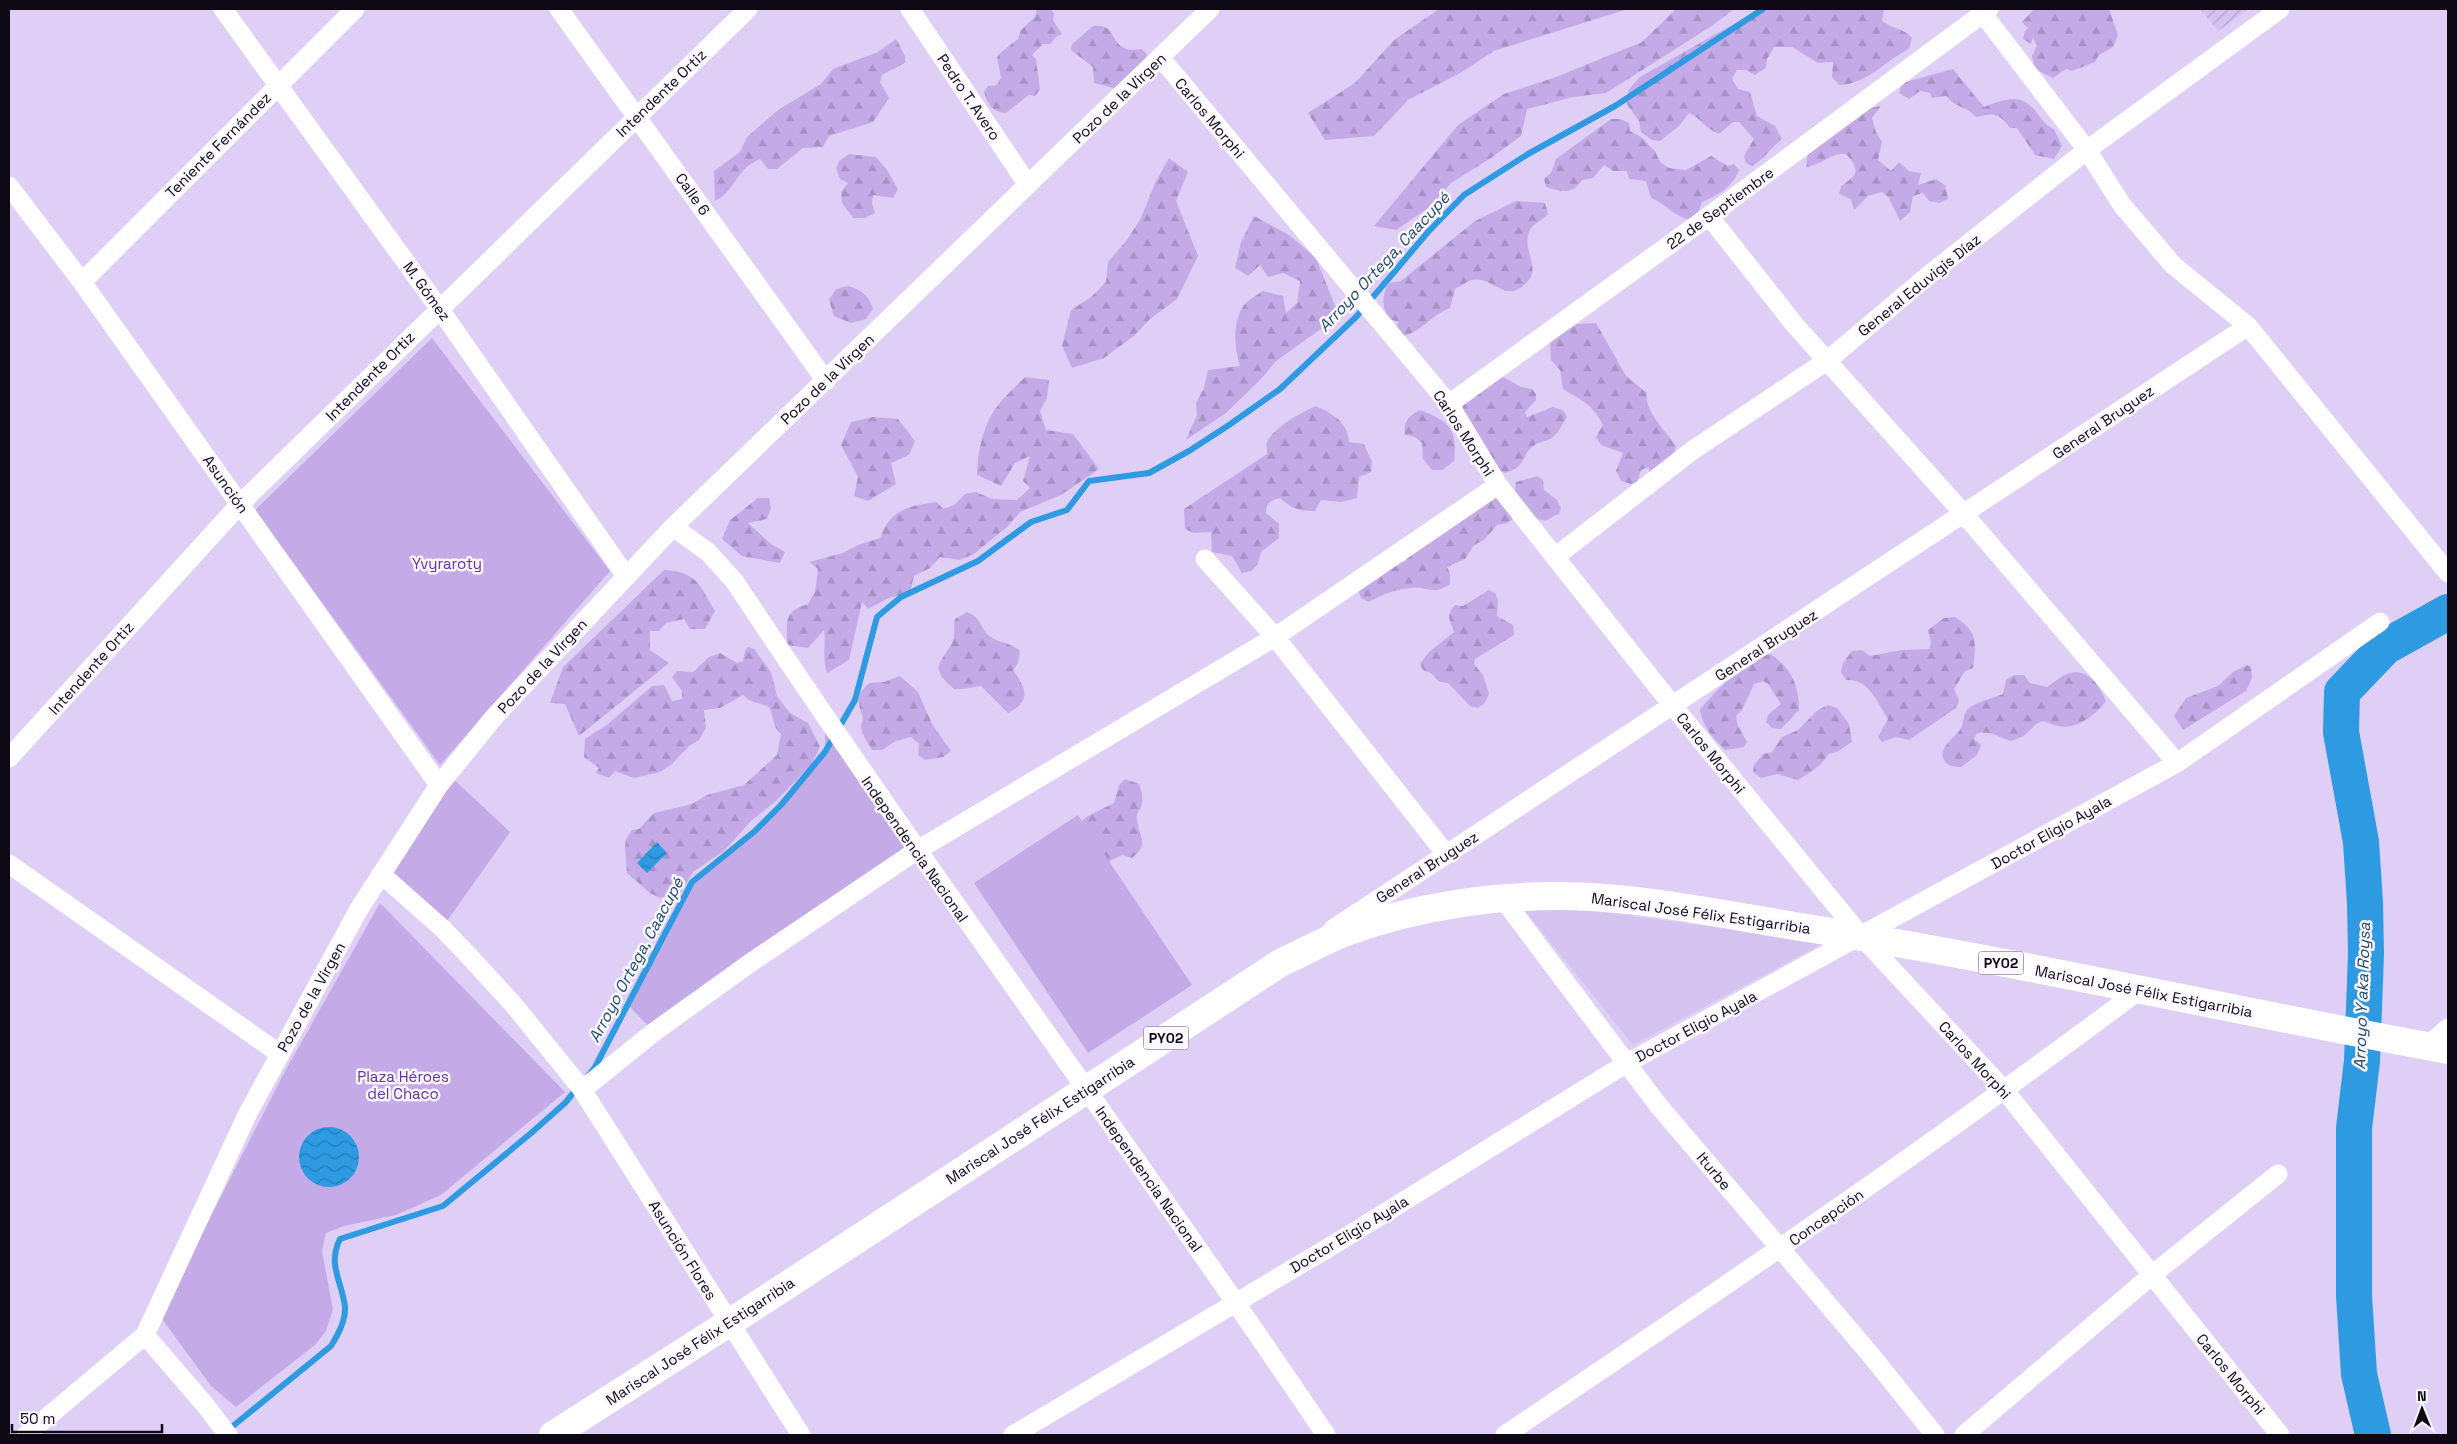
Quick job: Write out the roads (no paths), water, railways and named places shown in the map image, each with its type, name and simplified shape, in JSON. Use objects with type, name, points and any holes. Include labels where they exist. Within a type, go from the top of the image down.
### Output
[{"type":"main road","name":"Mariscal José Félix Estigarribia","points":[[553,1435],[729,1323],[1282,962],[1350,930],[1428,909],[1503,899],[1556,896],[1597,897],[1648,903],[1861,936],[2438,1048]]},
{"type":"street","name":"M. Gómez","points":[[224,9],[439,308],[626,576]]},
{"type":"street","name":"Teniente Fernández","points":[[82,282],[355,9]]},
{"type":"street","name":"Calle 6","points":[[559,9],[638,116],[826,381]]},
{"type":"street","name":"Intendente Ortiz","points":[[9,758],[240,504],[748,9]]},
{"type":"street","name":"Pedro T. Avero","points":[[910,9],[1028,185]]},
{"type":"street","name":"Pozo de la Virgen","points":[[26,1435],[145,1335],[247,1115],[381,874],[439,785],[495,716],[673,527],[1210,9]]},
{"type":"street","name":"General Eduvigis Díaz","points":[[1555,557],[1692,450],[1828,360],[1930,274],[2087,150],[2280,9]]},
{"type":"street","points":[[1986,11],[2087,150],[2122,205],[2173,265],[2248,326],[2448,573]]},
{"type":"street","name":"22 de Septiembre","points":[[1449,404],[1709,216],[1986,11]]},
{"type":"street","name":"Carlos Morphi","points":[[1160,58],[1383,328],[1449,404],[1498,485],[1673,706],[1861,936],[2005,1091],[2280,1435]]},
{"type":"street","name":"Asunción","points":[[9,186],[82,282],[439,785]]},
{"type":"street","points":[[1709,216],[1794,324],[1964,514],[2177,763]]},
{"type":"street","name":"General Bruguez","points":[[1282,962],[2248,326]]},
{"type":"street","points":[[578,1084],[753,961],[916,851],[1275,637],[1498,485]]},
{"type":"street","name":"Independencia Nacional","points":[[673,527],[722,566],[916,851],[1236,1302],[1326,1435]]},
{"type":"street","points":[[1205,559],[1275,637],[1446,854]]},
{"type":"street","name":"Doctor Eligio Ayala","points":[[1013,1435],[1333,1245],[1627,1063],[2177,763],[2380,622]]},
{"type":"street","points":[[9,864],[280,1054]]},
{"type":"street","name":"Asunción Flores","points":[[381,874],[442,928],[468,955],[513,1004],[578,1084],[801,1435]]},
{"type":"street","name":"Iturbe","points":[[1503,899],[1658,1105],[1781,1249],[1935,1435]]},
{"type":"street","name":"Concepción","points":[[1505,1435],[1781,1249],[2005,1091],[2141,989]]},
{"type":"street","points":[[2438,1048],[2448,1028]]},
{"type":"street","points":[[1964,1435],[2152,1275],[2278,1174]]},
{"type":"street","points":[[145,1335],[225,1430]]},
{"type":"water","points":[[657,842],[667,853],[647,873],[637,863]]},
{"type":"water","points":[[329,1127],[346,1132],[354,1140],[359,1157],[354,1174],[346,1182],[329,1187],[312,1182],[304,1174],[299,1157],[304,1140],[312,1132]]},
{"type":"waterway","name":"Arroyo Ortega, Caacupé","points":[[588,1076],[595,1067],[692,882],[755,831],[781,805],[825,752],[855,700],[877,617],[901,597],[978,561],[1031,522],[1067,510],[1089,481],[1149,473],[1189,451],[1229,425],[1280,389],[1356,317],[1428,232],[1464,195],[1528,154],[1615,106],[1763,9]]},
{"type":"waterway","name":"Arroyo Y aka Roysa","points":[[2373,1435],[2359,1374],[2354,1296],[2354,1128],[2362,1061],[2366,954],[2365,903],[2361,842],[2341,732],[2342,692],[2385,647],[2448,612]]},
{"type":"waterway","name":"Arroyo Ortega, Caacupé","points":[[228,1430],[334,1342],[341,1328],[345,1312],[335,1265],[336,1248],[340,1239],[443,1206],[530,1134],[565,1103],[578,1087]]},
{"type":"park label","name":"Yvyraroty","points":[[447,563]]},
{"type":"park label","name":"Plaza Héroes del Chaco","points":[[403,1084]]}]
